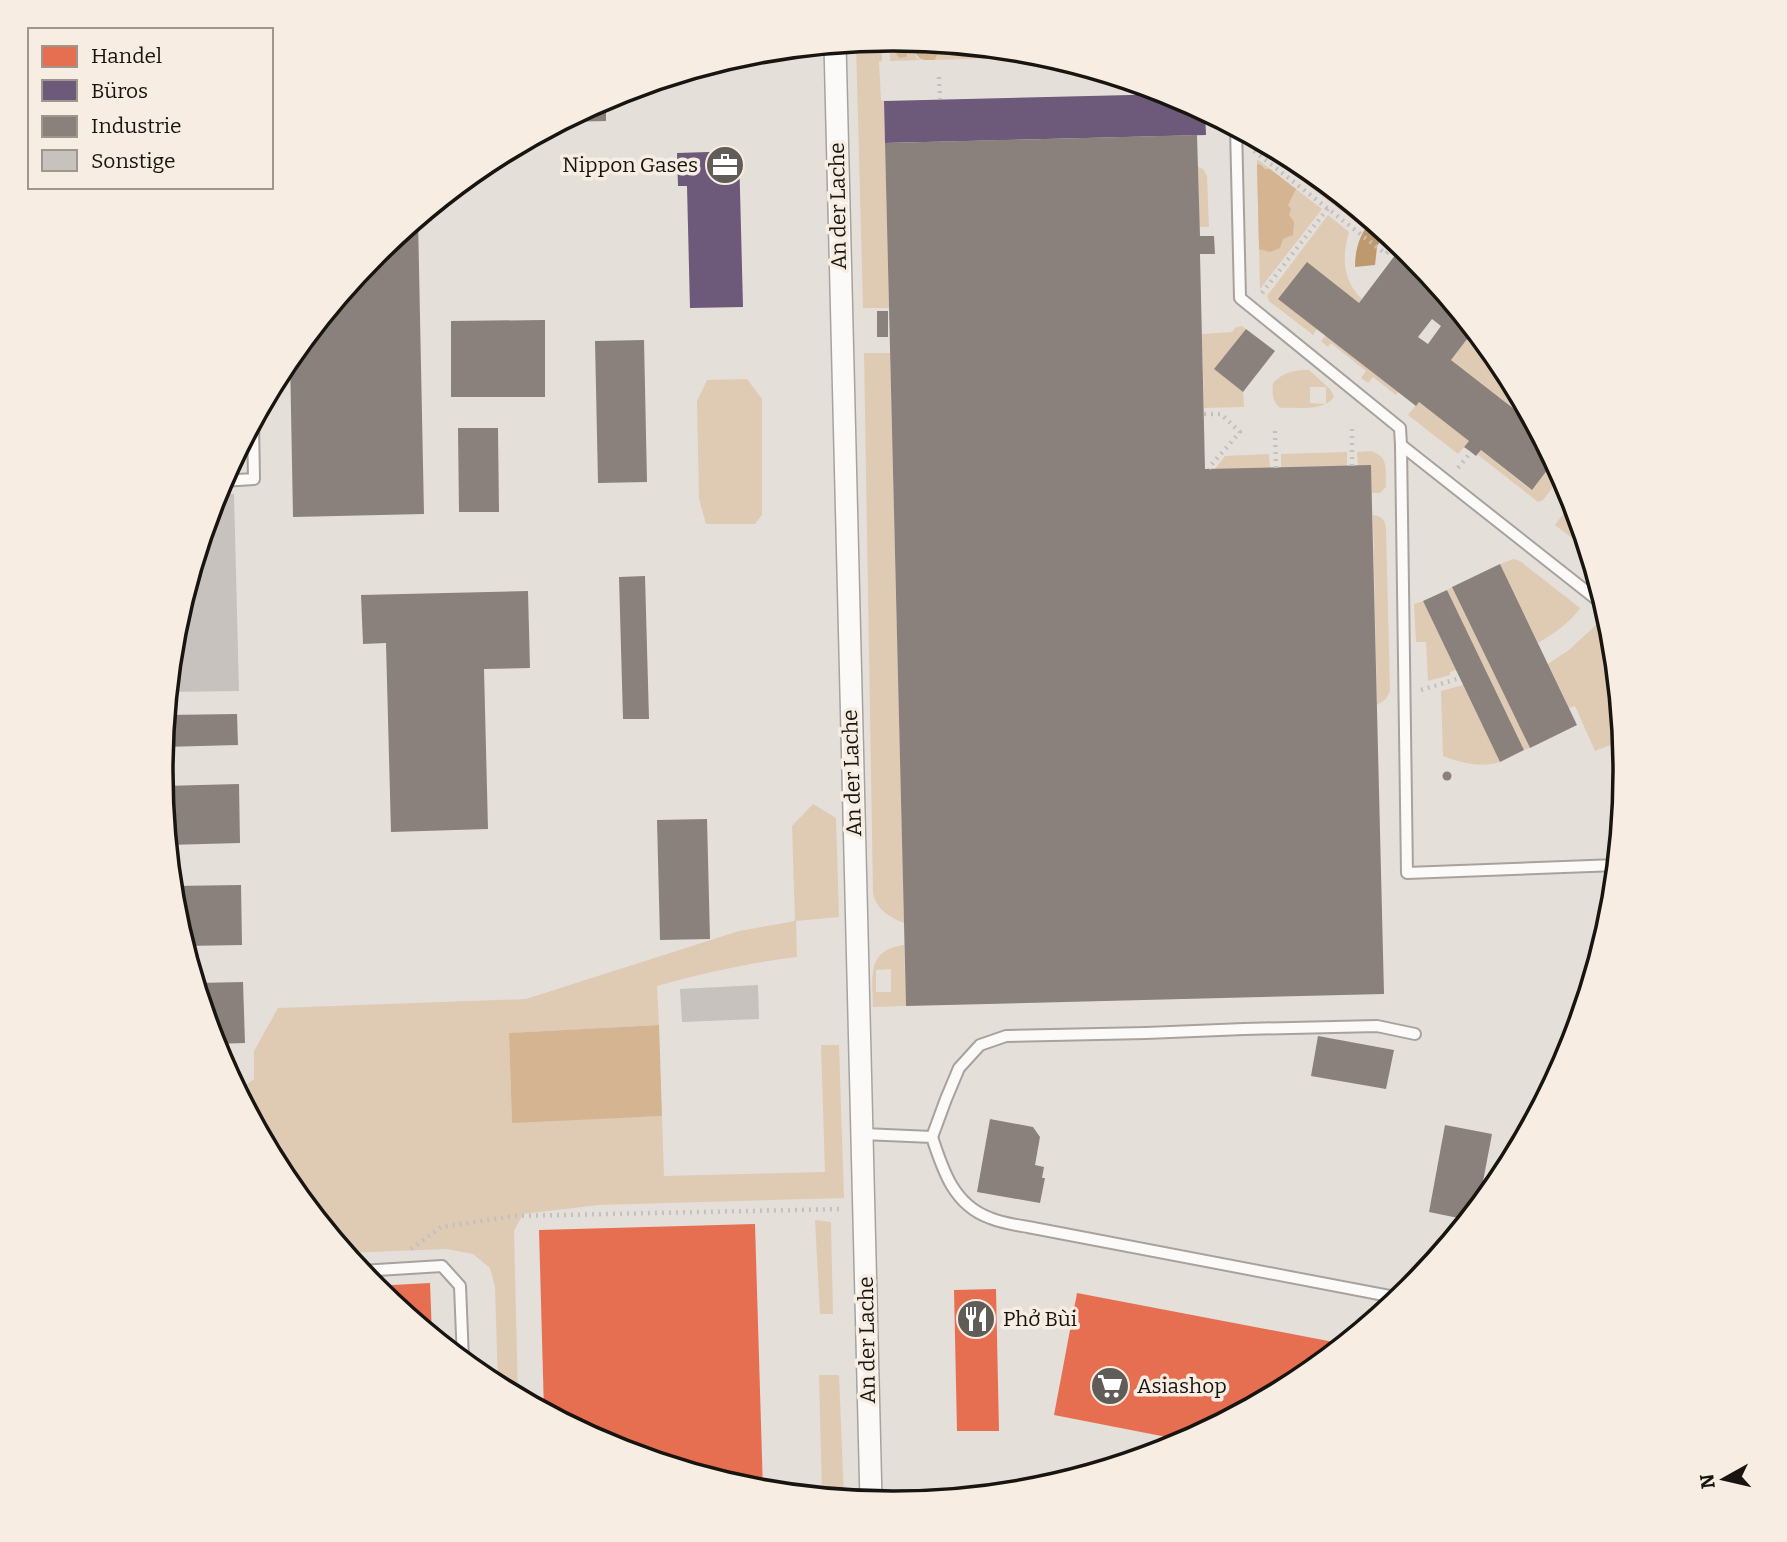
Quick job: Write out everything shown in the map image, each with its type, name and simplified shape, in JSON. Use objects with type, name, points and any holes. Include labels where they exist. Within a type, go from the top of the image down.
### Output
[{"type":"street","name":"An der Lache","points":[[835,53],[871,1491]]},
{"type":"lane","points":[[1236,138],[1240,298],[1400,428],[1407,873],[1608,865]]},
{"type":"lane","points":[[235,480],[254,479],[253,442]]},
{"type":"lane","points":[[1401,445],[1592,595]]},
{"type":"lane","points":[[1387,1295],[989,1218],[966,1205],[945,1176],[932,1138],[959,1068],[980,1045],[1006,1036],[1377,1026],[1415,1034]]},
{"type":"lane","points":[[863,1134],[932,1138]]},
{"type":"lane","points":[[375,1270],[442,1266],[460,1286],[462,1348]]},
{"type":"path","points":[[939,76],[940,99]]},
{"type":"path","points":[[1236,150],[1253,150],[1386,254],[1390,249]]},
{"type":"path","points":[[1250,307],[1328,208]]},
{"type":"path","points":[[1204,414],[1221,414],[1240,432],[1209,469]]},
{"type":"path","points":[[1352,429],[1352,466]]},
{"type":"path","points":[[1275,431],[1276,468]]},
{"type":"path","points":[[1404,691],[1436,686],[1460,678]]},
{"type":"path","points":[[384,1270],[441,1227],[515,1216],[865,1209]]},
{"type":"shaded area","points":[[894,51],[908,51],[906,57],[900,58]]},
{"type":"shaded area","points":[[914,51],[917,58],[922,60],[890,61],[890,52],[882,52],[882,61],[879,62],[881,100],[884,101],[889,308],[863,308],[856,52]]},
{"type":"shaded area","points":[[914,51],[938,52],[935,60],[921,59]]},
{"type":"shaded area","points":[[938,52],[994,58],[935,60]]},
{"type":"shaded area","points":[[1271,158],[1332,200],[1355,221]]},
{"type":"shaded area","points":[[1257,159],[1322,209],[1260,289],[1257,164]]},
{"type":"shaded area","points":[[1257,164],[1270,169],[1296,189],[1288,205],[1291,209],[1289,215],[1294,222],[1293,235],[1283,239],[1280,248],[1270,252],[1259,249]]},
{"type":"shaded area","points":[[1198,167],[1203,169],[1207,176],[1209,227],[1199,227]]},
{"type":"shaded area","points":[[1328,215],[1349,232],[1345,267],[1355,292],[1362,299],[1317,329],[1313,335],[1269,301],[1267,296]]},
{"type":"shaded area","points":[[1366,228],[1380,241],[1375,265],[1355,267],[1359,242]]},
{"type":"shaded area","points":[[1242,326],[1246,329],[1214,369],[1243,392],[1244,407],[1204,408],[1202,334],[1232,332],[1236,327]]},
{"type":"shaded area","points":[[1326,335],[1398,392],[1396,395],[1373,377],[1368,383],[1361,378],[1366,371],[1331,343],[1328,347],[1321,341]]},
{"type":"shaded area","points":[[1468,338],[1517,411],[1451,360]]},
{"type":"shaded area","points":[[864,353],[890,353],[904,923],[884,912],[873,893]]},
{"type":"shaded area","points":[[1309,370],[1331,390],[1334,397],[1326,404],[1326,387],[1310,387],[1310,403],[1325,404],[1309,408],[1277,406],[1273,383],[1293,371]]},
{"type":"shaded area","points":[[747,379],[762,399],[762,515],[755,524],[706,524],[699,499],[697,401],[707,380]]},
{"type":"shaded area","points":[[1419,402],[1469,441],[1458,454],[1408,415]]},
{"type":"shaded area","points":[[1481,450],[1531,490],[1547,469],[1554,485],[1543,500],[1538,502],[1478,455]]},
{"type":"shaded area","points":[[1370,451],[1384,460],[1386,487],[1380,493],[1372,493],[1371,466],[1358,466],[1357,452]]},
{"type":"shaded area","points":[[1347,452],[1347,466],[1281,467],[1281,454]]},
{"type":"shaded area","points":[[1269,454],[1270,468],[1215,469],[1225,456]]},
{"type":"shaded area","points":[[1565,511],[1577,542],[1555,525]]},
{"type":"shaded area","points":[[1373,515],[1381,518],[1386,527],[1390,691],[1386,699],[1377,705]]},
{"type":"shaded area","points":[[1514,559],[1580,608],[1566,623],[1538,643],[1500,564]]},
{"type":"shaded area","points":[[1452,587],[1530,748],[1524,750],[1447,590]]},
{"type":"shaded area","points":[[1423,601],[1456,670],[1450,672],[1450,675],[1428,681],[1426,642],[1416,642],[1414,604]]},
{"type":"shaded area","points":[[1597,624],[1599,625],[1608,677],[1613,744],[1595,751],[1575,706],[1569,708],[1548,664],[1569,650]]},
{"type":"shaded area","points":[[1463,685],[1500,762],[1471,764],[1443,756],[1441,691]]},
{"type":"shaded area","points":[[813,804],[836,818],[839,917],[796,921],[797,957],[726,969],[657,986],[659,1025],[509,1033],[512,1122],[662,1116],[664,1176],[825,1172],[821,1045],[839,1045],[844,1198],[598,1205],[523,1214],[514,1231],[518,1385],[498,1373],[495,1287],[490,1268],[473,1254],[446,1249],[358,1253],[295,1171],[248,1090],[246,1085],[254,1079],[254,1051],[278,1008],[526,999],[739,931],[795,921],[792,826]]},
{"type":"shaded area","points":[[904,945],[906,1006],[873,1007],[874,966],[883,952]],"holes":[[[891,969],[891,992],[876,992],[876,970]]]},
{"type":"shaded area","points":[[659,1025],[662,1116],[512,1123],[509,1033]]},
{"type":"shaded area","points":[[815,1220],[831,1222],[833,1314],[820,1314]]},
{"type":"shaded area","points":[[819,1375],[839,1375],[844,1490],[822,1487]]},
{"type":"building: Handel","points":[[755,1224],[763,1479],[707,1467],[662,1453],[575,1417],[544,1401],[539,1230]]},
{"type":"building: Handel","points":[[430,1283],[432,1323],[419,1313],[389,1285]]},
{"type":"building: Handel","points":[[996,1289],[999,1431],[957,1431],[954,1290]]},
{"type":"building: Handel","points":[[1077,1293],[1332,1342],[1254,1395],[1166,1437],[1054,1415]]},
{"type":"building: Büros","points":[[1140,95],[1205,122],[1206,135],[885,143],[884,101]]},
{"type":"building: Büros","points":[[739,151],[743,307],[690,308],[687,186],[678,186],[677,153]]},
{"type":"building: Industrie","points":[[606,111],[606,121],[583,122]]},
{"type":"building: Industrie","points":[[1197,135],[1200,236],[1214,236],[1215,254],[1200,254],[1205,469],[1371,465],[1384,994],[906,1006],[885,143]]},
{"type":"building: Industrie","points":[[418,230],[424,514],[293,517],[290,378],[352,296]]},
{"type":"building: Industrie","points":[[1395,255],[1403,262],[1468,338],[1451,360],[1517,411],[1547,470],[1532,490],[1481,450],[1476,456],[1464,447],[1469,441],[1419,402],[1416,406],[1278,299],[1307,262],[1359,303]],"holes":[[[1432,319],[1441,326],[1428,344],[1418,337]]]},
{"type":"building: Industrie","points":[[877,311],[888,311],[888,337],[877,337]]},
{"type":"building: Industrie","points":[[545,320],[545,397],[451,397],[451,321]]},
{"type":"building: Industrie","points":[[1246,329],[1275,351],[1243,392],[1214,369]]},
{"type":"building: Industrie","points":[[644,340],[647,482],[598,483],[595,341]]},
{"type":"building: Industrie","points":[[458,428],[498,428],[499,512],[459,512]]},
{"type":"building: Industrie","points":[[1500,564],[1577,725],[1530,748],[1452,587]]},
{"type":"building: Industrie","points":[[645,576],[649,719],[623,719],[619,577]]},
{"type":"building: Industrie","points":[[1447,590],[1524,750],[1500,762],[1423,601]]},
{"type":"building: Industrie","points":[[528,591],[530,668],[484,669],[488,829],[391,832],[386,643],[363,644],[361,595]]},
{"type":"building: Industrie","points":[[237,714],[238,745],[174,747],[176,715]]},
{"type":"building: Industrie","points":[[1447,772],[1451,776],[1447,780],[1443,776]]},
{"type":"building: Industrie","points":[[239,784],[240,843],[177,845],[174,786]]},
{"type":"building: Industrie","points":[[707,819],[710,939],[660,940],[657,820]]},
{"type":"building: Industrie","points":[[241,885],[242,945],[195,946],[183,886]]},
{"type":"building: Industrie","points":[[243,982],[245,1043],[227,1044],[205,983]]},
{"type":"building: Industrie","points":[[1318,1036],[1394,1050],[1386,1089],[1311,1076]]},
{"type":"building: Industrie","points":[[990,1119],[1033,1127],[1040,1137],[1035,1165],[1044,1167],[1042,1178],[1045,1178],[1040,1203],[977,1192]]},
{"type":"building: Industrie","points":[[1445,1125],[1492,1134],[1482,1184],[1465,1209],[1458,1218],[1429,1212]]},
{"type":"building: Sonstige","points":[[228,494],[234,494],[239,691],[178,692],[187,630],[198,585],[211,539]]},
{"type":"building: Sonstige","points":[[758,985],[759,1019],[682,1022],[680,989]]},
{"type":"place","name":"Nippon Gases","points":[[725,165]]},
{"type":"place","name":"Phở Bùi","points":[[976,1319]]},
{"type":"place","name":"Asiashop","points":[[1110,1386]]}]
